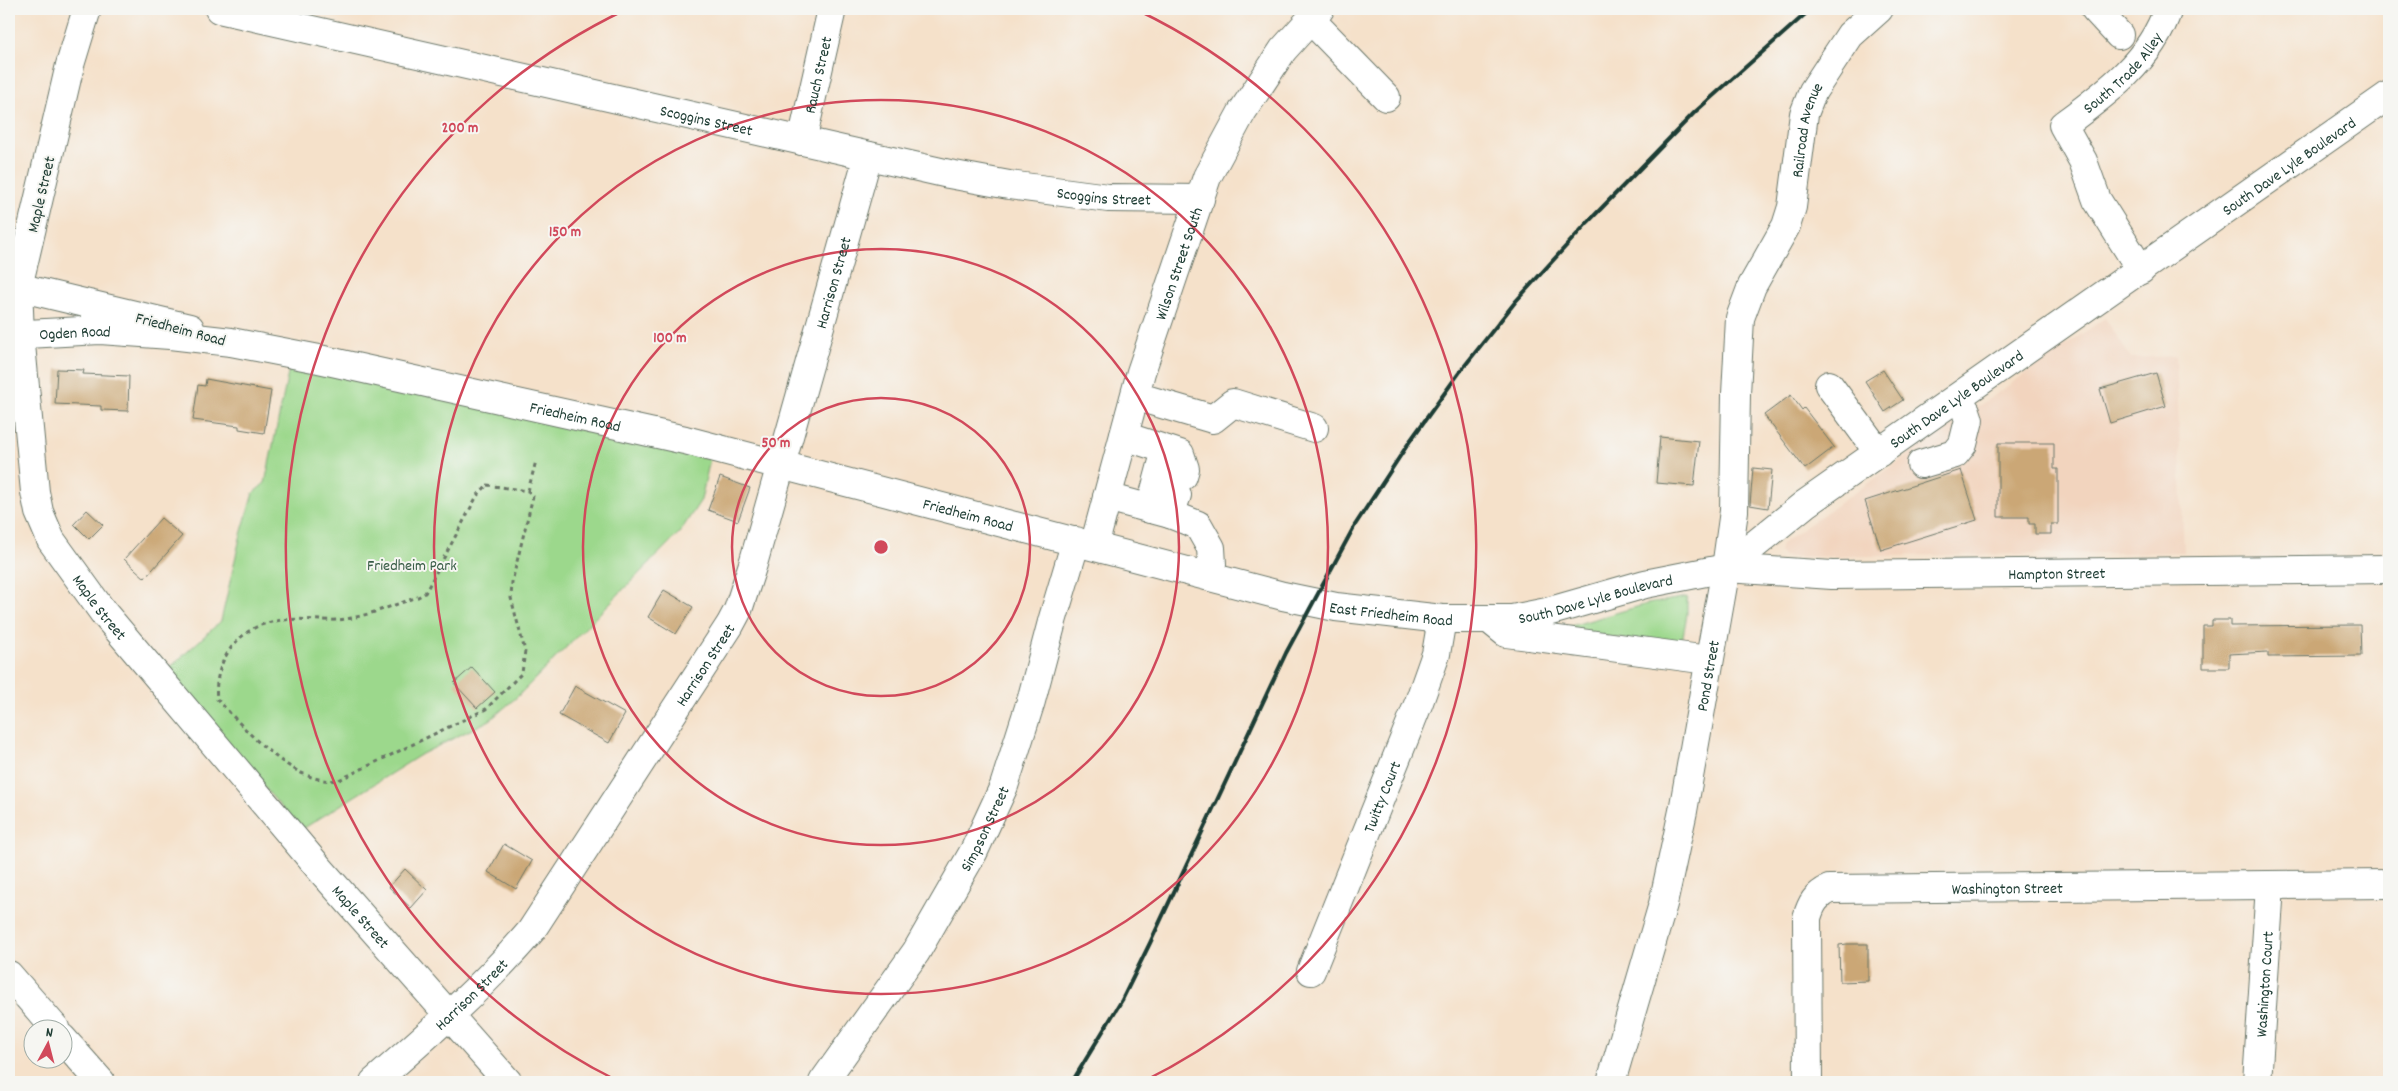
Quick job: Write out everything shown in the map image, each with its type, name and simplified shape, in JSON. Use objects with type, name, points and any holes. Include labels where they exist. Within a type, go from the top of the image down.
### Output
[{"type":"street","name":"Maple Street","points":[[88,9],[70,65],[14,286],[14,334],[39,512],[51,540],[103,612],[319,868],[508,1082]]},
{"type":"street","name":"Scoggins Street","points":[[219,9],[868,156],[1000,184],[1099,197],[1200,199]]},
{"type":"street","name":"Rauch Street","points":[[802,141],[832,9]]},
{"type":"street","name":"Railroad Avenue","points":[[1764,266],[1786,226],[1792,207],[1804,114],[1812,91],[1850,35],[1879,9]]},
{"type":"street","points":[[2095,9],[2119,35]]},
{"type":"street","name":"South Trade Alley","points":[[2141,270],[2097,200],[2083,161],[2064,125],[2112,89],[2127,74],[2155,34],[2168,9]]},
{"type":"street","points":[[1316,14],[1386,97]]},
{"type":"street","name":"Wilson Street South","points":[[1085,543],[1107,497],[1135,396],[1207,177],[1242,112],[1283,50],[1316,14]]},
{"type":"street","name":"South Dave Lyle Boulevard","points":[[1490,620],[1546,612],[1645,584],[1726,568],[1805,504],[2389,96]]},
{"type":"street","name":"Harrison Street","points":[[374,1082],[450,1017],[492,976],[531,931],[730,625],[743,595],[868,156]]},
{"type":"street","name":"Pond Street","points":[[1610,1082],[1662,904],[1683,811],[1708,660],[1726,568],[1734,511],[1736,394],[1740,318],[1752,286],[1764,266]]},
{"type":"street","name":"Friedheim Road","points":[[14,286],[73,302],[214,334],[231,342],[338,363],[685,440],[1085,543]]},
{"type":"street","name":"Friedheim Road","points":[[73,302],[96,317],[100,330]]},
{"type":"street","name":"Ogden Road","points":[[14,334],[100,330],[231,342]]},
{"type":"street","points":[[1829,385],[1879,453]]},
{"type":"street","points":[[1135,396],[1213,419],[1233,403],[1314,428]]},
{"type":"street","points":[[1921,464],[1955,454],[1963,444],[1968,433],[1969,420],[1966,411],[1957,398]]},
{"type":"street","points":[[1124,436],[1180,454],[1184,469],[1170,498]]},
{"type":"street","points":[[1166,450],[1170,498],[1198,525],[1211,548],[1212,564],[1208,576]]},
{"type":"street","points":[[1107,497],[1170,498]]},
{"type":"street","name":"East Friedheim Road","points":[[1085,543],[1283,596],[1336,607],[1442,619],[1490,620]]},
{"type":"street","name":"Simpson Street","points":[[823,1082],[916,952],[974,851],[1000,794],[1031,701],[1056,608],[1085,543]]},
{"type":"street","name":"Hampton Street","points":[[1726,568],[1832,575],[2389,569]]},
{"type":"street","name":"Twitty Court","points":[[1311,971],[1419,702],[1436,654],[1442,619]]},
{"type":"street","points":[[1490,620],[1506,633],[1708,660]]},
{"type":"street","name":"Washington Street","points":[[1808,1082],[1808,918],[1814,901],[1820,893],[1829,889],[2389,884]]},
{"type":"street","name":"Washington Court","points":[[2258,1082],[2270,886]]},
{"type":"street","points":[[9,975],[46,1018]]},
{"type":"street","points":[[72,1049],[101,1082]]},
{"type":"path","points":[[528,491],[536,461]]},
{"type":"path","points":[[487,485],[528,491],[533,496],[512,582],[511,598],[525,651],[522,673],[486,709],[339,780],[328,781],[288,766],[250,734],[218,699],[218,675],[224,656],[254,628],[274,622],[338,620],[418,597],[425,592],[477,496],[487,485]]},
{"type":"shaded area","points":[[2105,318],[2131,358],[2176,356],[2184,552],[1790,557],[1783,556],[1779,552],[1781,544]]},
{"type":"green space","name":"Friedheim Park","points":[[290,364],[710,459],[701,500],[680,532],[518,696],[490,720],[422,754],[301,830],[165,672],[221,621],[240,538],[253,493],[265,483]]},
{"type":"green space","points":[[1687,597],[1687,614],[1681,647],[1566,631],[1567,627],[1647,604]]},
{"type":"building","points":[[57,369],[84,370],[83,374],[129,376],[128,411],[101,410],[101,406],[55,404]]},
{"type":"building","points":[[1883,370],[1903,400],[1885,412],[1865,381]]},
{"type":"building","points":[[2156,373],[2166,406],[2110,423],[2100,389]]},
{"type":"building","points":[[206,379],[271,391],[264,433],[239,429],[239,426],[193,420],[198,385],[205,386]]},
{"type":"building","points":[[1791,395],[1802,410],[1804,408],[1834,447],[1805,469],[1764,415]]},
{"type":"building","points":[[1660,437],[1699,441],[1694,486],[1656,483]]},
{"type":"building","points":[[1998,443],[2054,443],[2054,469],[2058,469],[2058,524],[2051,524],[2051,534],[2035,534],[2035,524],[2029,524],[2029,517],[1998,517]]},
{"type":"building","points":[[1753,468],[1772,470],[1768,508],[1750,505]]},
{"type":"building","points":[[1961,470],[1977,520],[1881,550],[1865,501]]},
{"type":"building","points":[[720,477],[750,488],[738,521],[708,510]]},
{"type":"building","points":[[87,510],[103,525],[89,539],[74,524]]},
{"type":"building","points":[[161,518],[182,536],[145,578],[124,559]]},
{"type":"building","points":[[664,590],[693,607],[676,634],[648,617]]},
{"type":"building","points":[[2212,620],[2230,620],[2230,626],[2360,625],[2361,656],[2268,657],[2268,652],[2229,654],[2229,668],[2203,668],[2203,626],[2212,626]]},
{"type":"building","points":[[472,667],[495,692],[477,708],[454,683]]},
{"type":"building","points":[[575,686],[625,714],[609,743],[559,715]]},
{"type":"building","points":[[504,844],[532,861],[516,889],[488,872]]},
{"type":"building","points":[[405,869],[427,890],[411,908],[389,887]]},
{"type":"building","points":[[1868,944],[1868,981],[1840,982],[1839,945]]},
{"type":"railway","points":[[1072,1082],[1122,1000],[1286,653],[1355,525],[1410,441],[1459,373],[1516,301],[1588,222],[1695,112],[1811,9]]}]
